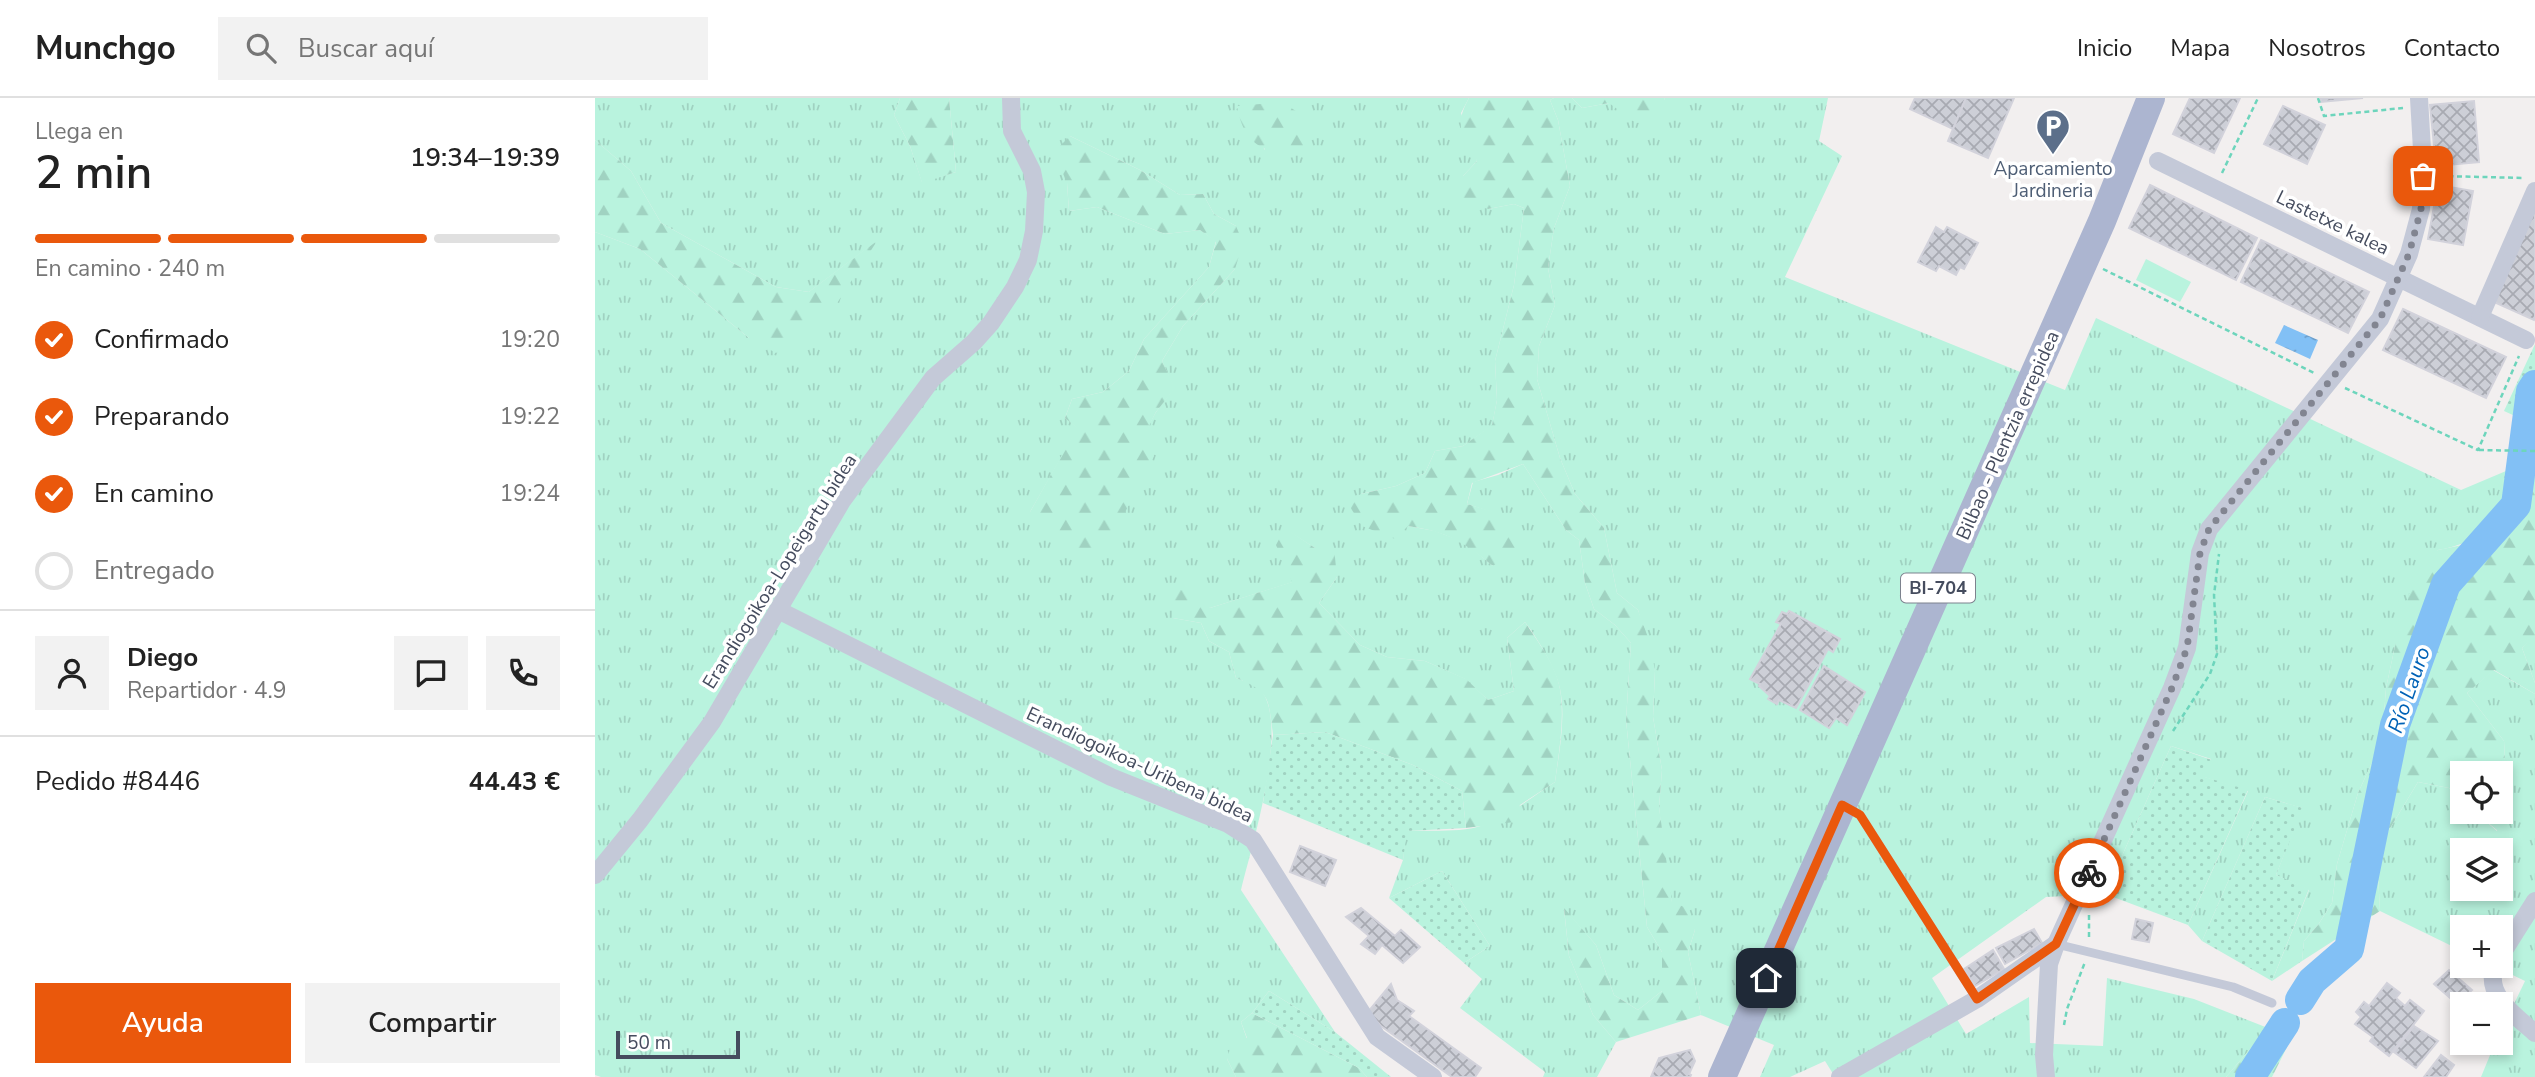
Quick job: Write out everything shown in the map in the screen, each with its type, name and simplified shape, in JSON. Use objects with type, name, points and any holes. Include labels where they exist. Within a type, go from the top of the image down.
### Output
[{"type":"main road","name":"Bilbao - Plentzia errepidea","points":[[1722,1077],[2102,221],[2151,98]]},
{"type":"street","name":"Erandiogoikoa-Lopeigartu bidea","points":[[595,875],[641,820],[712,722],[857,480],[933,378],[974,342],[991,323],[1015,287],[1028,260],[1034,232],[1036,192],[1032,171],[1013,131],[1011,98]]},
{"type":"street","points":[[2046,1077],[2044,1055],[2049,964],[2187,648],[2200,553],[2209,529],[2380,319],[2409,254],[2421,209],[2423,176],[2419,102]]},
{"type":"street","name":"Lastetxe kalea","points":[[2158,161],[2526,340]]},
{"type":"street","points":[[2480,317],[2535,191]]},
{"type":"street","name":"Erandiogoikoa-Uribena bidea","points":[[778,610],[1101,772],[1228,824],[1253,840],[1377,1037],[1433,1077]]},
{"type":"street","points":[[2513,936],[2535,901]]},
{"type":"street","points":[[1840,1077],[1977,999],[2056,944]]},
{"type":"street","points":[[2493,978],[2492,985],[2497,996],[2535,1032]]},
{"type":"lane","points":[[1842,805],[1860,815],[1977,999]]},
{"type":"lane","points":[[2056,944],[2233,987],[2272,1003]]},
{"type":"path","points":[[2215,189],[2258,98]]},
{"type":"path","points":[[2318,98],[2324,116],[2419,102]]},
{"type":"path","points":[[2423,176],[2535,179]]},
{"type":"path","points":[[2478,450],[2535,451]]},
{"type":"green space","points":[[595,98],[900,98],[894,115],[910,146],[922,182],[956,172],[949,98],[1469,98],[1461,113],[1477,161],[1463,176],[1488,209],[1514,204],[1524,208],[1514,285],[1495,361],[1497,400],[1492,426],[1463,446],[1435,451],[1425,473],[1396,486],[1361,494],[1408,526],[1435,531],[1464,542],[1493,566],[1498,514],[1467,504],[1473,482],[1523,464],[1566,530],[1579,540],[1585,583],[1594,609],[1615,625],[1631,643],[1626,720],[1647,927],[1662,952],[1662,991],[1638,1010],[1614,995],[1596,945],[1564,909],[1569,956],[1593,1015],[1616,1042],[1597,1077],[1543,1077],[1545,1072],[1460,1008],[1482,979],[1464,963],[1490,946],[1442,871],[1389,898],[1403,860],[1406,831],[1475,828],[1512,811],[1555,782],[1562,700],[1555,672],[1535,636],[1525,622],[1507,638],[1514,691],[1488,700],[1465,679],[1425,661],[1387,657],[1360,645],[1319,603],[1337,577],[1315,548],[1285,529],[1285,563],[1293,582],[1210,608],[1173,591],[1173,618],[1201,623],[1209,641],[1229,652],[1236,678],[1258,687],[1268,706],[1272,729],[1266,786],[1241,890],[1335,1032],[1269,991],[1252,1013],[1241,1022],[1247,1039],[1227,1059],[1236,1077],[595,1075],[595,232],[640,249],[749,338],[875,242],[809,292],[776,287],[661,223],[631,171],[595,140]],"holes":[[[1258,105],[1265,150],[1237,107]],[[1070,136],[1140,170],[1180,195],[1203,194],[1214,214],[1236,226],[1235,269],[1183,326],[1162,361],[1174,388],[1156,412],[1143,436],[1030,512],[1078,428],[1065,418],[1072,399],[1103,392],[1129,371],[1144,339],[1209,267],[1216,241],[1200,230],[1165,234],[1097,207],[1069,211],[1067,183]]]},
{"type":"green space","points":[[900,98],[949,98],[956,172],[922,183],[910,146],[894,115]]},
{"type":"green space","points":[[1469,98],[1554,98],[1550,100],[1558,120],[1570,186],[1554,228],[1548,268],[1555,305],[1539,346],[1537,379],[1560,458],[1575,494],[1604,528],[1617,593],[1638,610],[1650,643],[1655,671],[1653,717],[1662,770],[1659,807],[1672,902],[1689,909],[1695,930],[1688,952],[1701,1015],[1616,1042],[1593,1015],[1569,956],[1564,908],[1596,945],[1614,995],[1638,1010],[1662,991],[1662,952],[1647,927],[1626,720],[1631,643],[1615,625],[1594,609],[1585,583],[1579,540],[1566,530],[1523,464],[1472,483],[1467,504],[1498,513],[1518,549],[1493,566],[1463,544],[1434,531],[1408,526],[1395,539],[1362,526],[1347,502],[1361,494],[1396,486],[1425,473],[1435,451],[1463,446],[1492,425],[1497,400],[1495,361],[1514,285],[1524,208],[1514,204],[1488,209],[1452,195],[1463,176],[1477,161],[1461,130],[1464,107]]},
{"type":"green space","points":[[1572,98],[1582,108],[1609,103],[1665,100],[1664,98],[1828,98],[1819,141],[1842,156],[1785,277],[2065,390],[2096,318],[2461,490],[2506,471],[2487,525],[2470,540],[2438,550],[2395,646],[2386,688],[2382,741],[2358,793],[2337,864],[2332,903],[2304,941],[2302,961],[2272,981],[2309,890],[2276,875],[2302,808],[2265,797],[2202,941],[2188,925],[2248,791],[2204,777],[2211,759],[2171,746],[2105,894],[2046,897],[1932,978],[1966,1034],[2029,997],[2030,1043],[2103,1046],[2107,978],[2194,999],[2268,1028],[2226,1077],[1835,1077],[1825,1061],[1790,1077],[1760,1077],[1774,1045],[1701,1015],[1688,952],[1695,930],[1672,903],[1666,871],[1659,807],[1662,770],[1653,717],[1655,671],[1638,610],[1617,593],[1604,528],[1575,494],[1560,458],[1537,379],[1539,346],[1555,305],[1548,268],[1554,228],[1570,186],[1558,120],[1550,100]]},
{"type":"green space","points":[[1572,98],[1665,100],[1659,120],[1636,123],[1609,103],[1582,108]]},
{"type":"green space","points":[[1282,102],[1305,117],[1306,138],[1314,151],[1274,151],[1263,148],[1247,134],[1237,106]]},
{"type":"green space","points":[[1070,136],[1140,170],[1180,195],[1203,194],[1214,214],[1236,226],[1243,243],[1235,269],[1183,326],[1162,361],[1175,388],[1156,412],[1144,436],[1154,456],[1104,553],[1083,560],[1030,512],[1077,428],[1065,418],[1072,399],[1103,392],[1129,371],[1144,339],[1209,267],[1216,242],[1200,230],[1165,234],[1097,207],[1069,211],[1067,183],[1054,152]]},
{"type":"green space","points":[[595,140],[631,171],[661,223],[776,287],[809,292],[877,241],[832,311],[806,334],[776,353],[749,338],[640,249],[595,232]]},
{"type":"green space","points":[[2146,259],[2191,282],[2180,302],[2136,280]]},
{"type":"green space","points":[[2535,344],[2535,425],[2504,411]]},
{"type":"green space","points":[[2535,440],[2535,636],[2522,648],[2535,683],[2535,694],[2494,670],[2467,693],[2504,741],[2505,761],[2450,761],[2450,789],[2418,782],[2386,835],[2378,875],[2380,911],[2302,961],[2304,941],[2332,903],[2337,864],[2358,793],[2382,741],[2386,688],[2414,576],[2438,550],[2462,545],[2489,525],[2506,471],[2527,462]]},
{"type":"green space","points":[[1285,528],[1315,548],[1334,548],[1337,577],[1319,603],[1360,645],[1387,657],[1425,661],[1466,679],[1488,700],[1514,691],[1507,638],[1525,622],[1555,671],[1560,689],[1562,724],[1555,782],[1520,805],[1514,822],[1466,828],[1462,791],[1413,765],[1325,732],[1273,735],[1266,698],[1256,688],[1236,678],[1229,652],[1209,641],[1201,623],[1173,618],[1173,591],[1197,587],[1210,608],[1292,582],[1276,545]]},
{"type":"green space","points":[[2535,636],[2535,683],[2522,648]]},
{"type":"green space","points":[[2493,670],[2535,694],[2535,1077],[2481,1077],[2490,1055],[2513,1055],[2513,1006],[2525,981],[2513,975],[2513,915],[2450,915],[2450,945],[2380,911],[2378,875],[2386,835],[2418,782],[2450,789],[2450,824],[2489,824],[2497,831],[2499,824],[2513,824],[2513,761],[2505,761],[2504,741],[2467,693]]},
{"type":"green space","points":[[1325,732],[1413,765],[1462,791],[1466,828],[1407,831],[1403,860],[1263,803],[1273,735]]},
{"type":"green space","points":[[2171,746],[2212,760],[2205,777],[2248,790],[2188,925],[2105,894]]},
{"type":"green space","points":[[2265,797],[2303,808],[2276,875],[2309,889],[2272,981],[2202,941]]},
{"type":"green space","points":[[2490,824],[2500,824],[2498,831]]},
{"type":"green space","points":[[1442,871],[1490,946],[1464,963],[1389,898]]},
{"type":"green space","points":[[1269,991],[1335,1032],[1391,1077],[1367,1077],[1359,1068],[1252,1013]]},
{"type":"green space","points":[[1252,1013],[1359,1068],[1367,1077],[1236,1077],[1227,1059],[1232,1042],[1247,1038],[1241,1022]]},
{"type":"green space","points":[[2268,1028],[2292,1037],[2272,1077],[2226,1077]]},
{"type":"water","points":[[2284,325],[2318,340],[2310,359],[2275,343]]},
{"type":"building","points":[[1915,98],[1966,98],[1953,129],[1910,109]]},
{"type":"building","points":[[1966,98],[2014,98],[1988,158],[1948,141]]},
{"type":"building","points":[[2190,98],[2240,98],[2214,153],[2173,134]]},
{"type":"building","points":[[2321,98],[2363,98],[2321,102]]},
{"type":"building","points":[[2474,101],[2479,162],[2436,166],[2430,105]]},
{"type":"building","points":[[2283,106],[2325,125],[2307,164],[2264,144]]},
{"type":"building","points":[[2150,185],[2257,238],[2236,280],[2129,228]]},
{"type":"building","points":[[2438,185],[2473,191],[2463,245],[2428,239]]},
{"type":"building","points":[[2535,209],[2535,318],[2534,320],[2494,302]]},
{"type":"building","points":[[1936,227],[1944,232],[1947,227],[1978,243],[1964,269],[1960,267],[1956,275],[1939,266],[1936,271],[1918,262]]},
{"type":"building","points":[[2261,240],[2369,292],[2348,333],[2241,282]]},
{"type":"building","points":[[2403,309],[2506,357],[2486,398],[2383,350]]},
{"type":"building","points":[[1789,611],[1840,639],[1833,652],[1828,649],[1796,708],[1779,700],[1777,704],[1768,699],[1770,696],[1760,684],[1750,679],[1781,624],[1776,622],[1782,612],[1787,614]]},
{"type":"building","points":[[1824,666],[1865,692],[1847,725],[1836,718],[1829,728],[1800,710]]},
{"type":"building","points":[[1300,846],[1336,860],[1325,886],[1290,872]]},
{"type":"building","points":[[1361,908],[1395,936],[1401,930],[1420,947],[1403,963],[1382,945],[1375,954],[1361,944],[1369,936],[1346,917]]},
{"type":"building","points":[[2136,919],[2153,923],[2149,942],[2132,939]]},
{"type":"building","points":[[2034,929],[2042,943],[2005,964],[1996,948]]},
{"type":"building","points":[[1993,950],[2004,969],[1975,986],[1964,969]]},
{"type":"building","points":[[2449,970],[2450,978],[2458,978],[2472,990],[2450,992],[2450,998],[2434,984]]},
{"type":"building","points":[[2387,983],[2400,993],[2396,998],[2405,1006],[2410,1000],[2424,1011],[2389,1056],[2370,1041],[2373,1037],[2355,1024],[2361,1017],[2356,1012],[2364,1002],[2369,1006]]},
{"type":"building","points":[[1391,984],[1397,1000],[1414,1011],[1409,1016],[1481,1068],[1475,1077],[1452,1077],[1381,1026],[1368,1012]]},
{"type":"building","points":[[2414,1026],[2438,1041],[2416,1068],[2394,1052]]},
{"type":"building","points":[[1690,1050],[1695,1061],[1690,1077],[1651,1077],[1659,1058]]},
{"type":"building","points":[[2441,1055],[2454,1065],[2446,1077],[2424,1077]]},
{"type":"waterway","name":"Río Lauro","points":[[2300,1000],[2312,981],[2349,949],[2395,725],[2446,584],[2516,505],[2531,391],[2535,385]]},
{"type":"waterway","name":"Río Lauro","points":[[2250,1077],[2285,1023]]},
{"type":"way so far","points":[[2089,873],[2172,688],[2187,648],[2200,553],[2209,529],[2380,319],[2409,254],[2421,209],[2423,176]]},
{"type":"place","name":"Aparcamiento Jardineria","points":[[2053,156]]},
{"type":"route","points":[[1766,978],[1842,805],[1860,815],[1977,999],[2056,944],[2089,873]]}]
